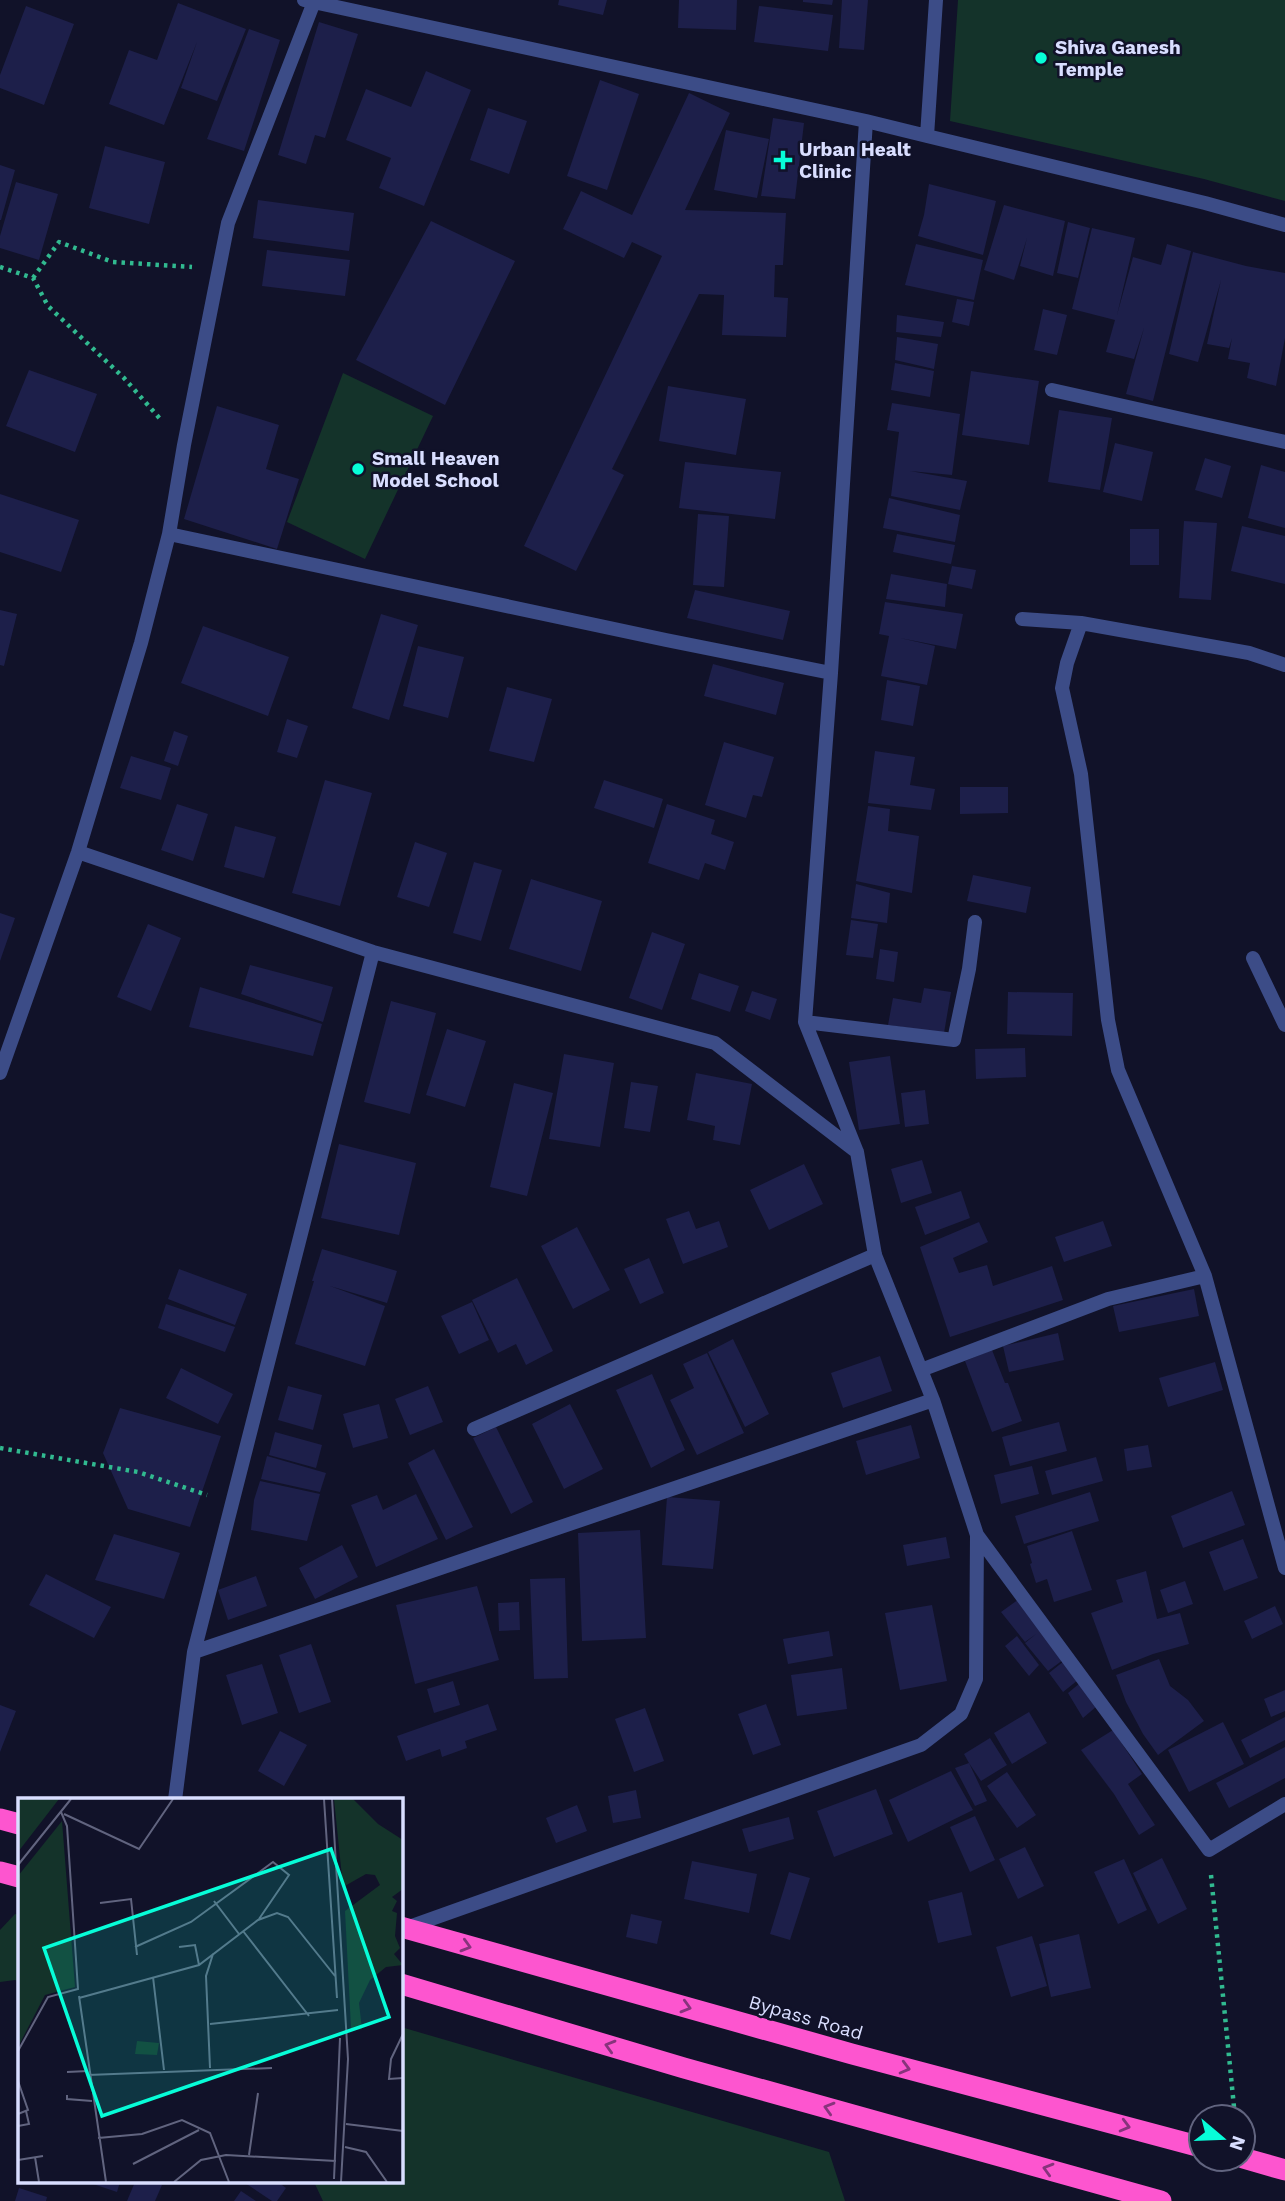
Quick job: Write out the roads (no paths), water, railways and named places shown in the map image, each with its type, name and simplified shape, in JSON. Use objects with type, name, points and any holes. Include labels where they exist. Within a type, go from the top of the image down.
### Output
[{"type":"highway","points":[[0,1819],[18,1824]]},
{"type":"highway","points":[[0,1872],[18,1877]]},
{"type":"highway","name":"Bypass Road","points":[[403,1928],[852,2054],[1187,2143]]},
{"type":"highway","points":[[402,1984],[684,2068],[1161,2201]]},
{"type":"highway","points":[[1257,2162],[1285,2170]]},
{"type":"street","points":[[927,136],[936,0]]},
{"type":"street","points":[[0,1073],[78,852],[141,643],[169,534],[228,223],[309,1],[340,4],[866,121],[1191,199],[1285,225]]},
{"type":"street","points":[[866,121],[831,673],[805,1022],[858,1152],[875,1255],[933,1400],[977,1535],[1209,1850],[1285,1804]]},
{"type":"street","points":[[1052,390],[1285,442]]},
{"type":"street","points":[[169,534],[831,673]]},
{"type":"street","points":[[1022,620],[1081,623],[1249,653],[1285,665]]},
{"type":"street","points":[[1081,623],[1067,663],[1062,688],[1081,774],[1108,1020],[1118,1070],[1205,1276],[1285,1568]]},
{"type":"street","points":[[78,852],[373,952],[715,1043],[858,1152]]},
{"type":"street","points":[[805,1022],[954,1040],[969,969],[975,922]]},
{"type":"street","points":[[175,1798],[194,1652],[373,952]]},
{"type":"street","points":[[1253,958],[1285,1025]]},
{"type":"street","points":[[474,1429],[875,1255]]},
{"type":"street","points":[[921,1370],[1108,1299],[1205,1276]]},
{"type":"street","points":[[194,1652],[933,1400]]},
{"type":"street","points":[[403,1928],[921,1745],[961,1714],[976,1679],[977,1535]]},
{"type":"place","name":"Shiva Ganesh Temple","points":[[1041,58]]},
{"type":"place","name":"Urban Healt Clinic","points":[[783,160]]},
{"type":"place","name":"Small Heaven Model School","points":[[358,469]]}]
